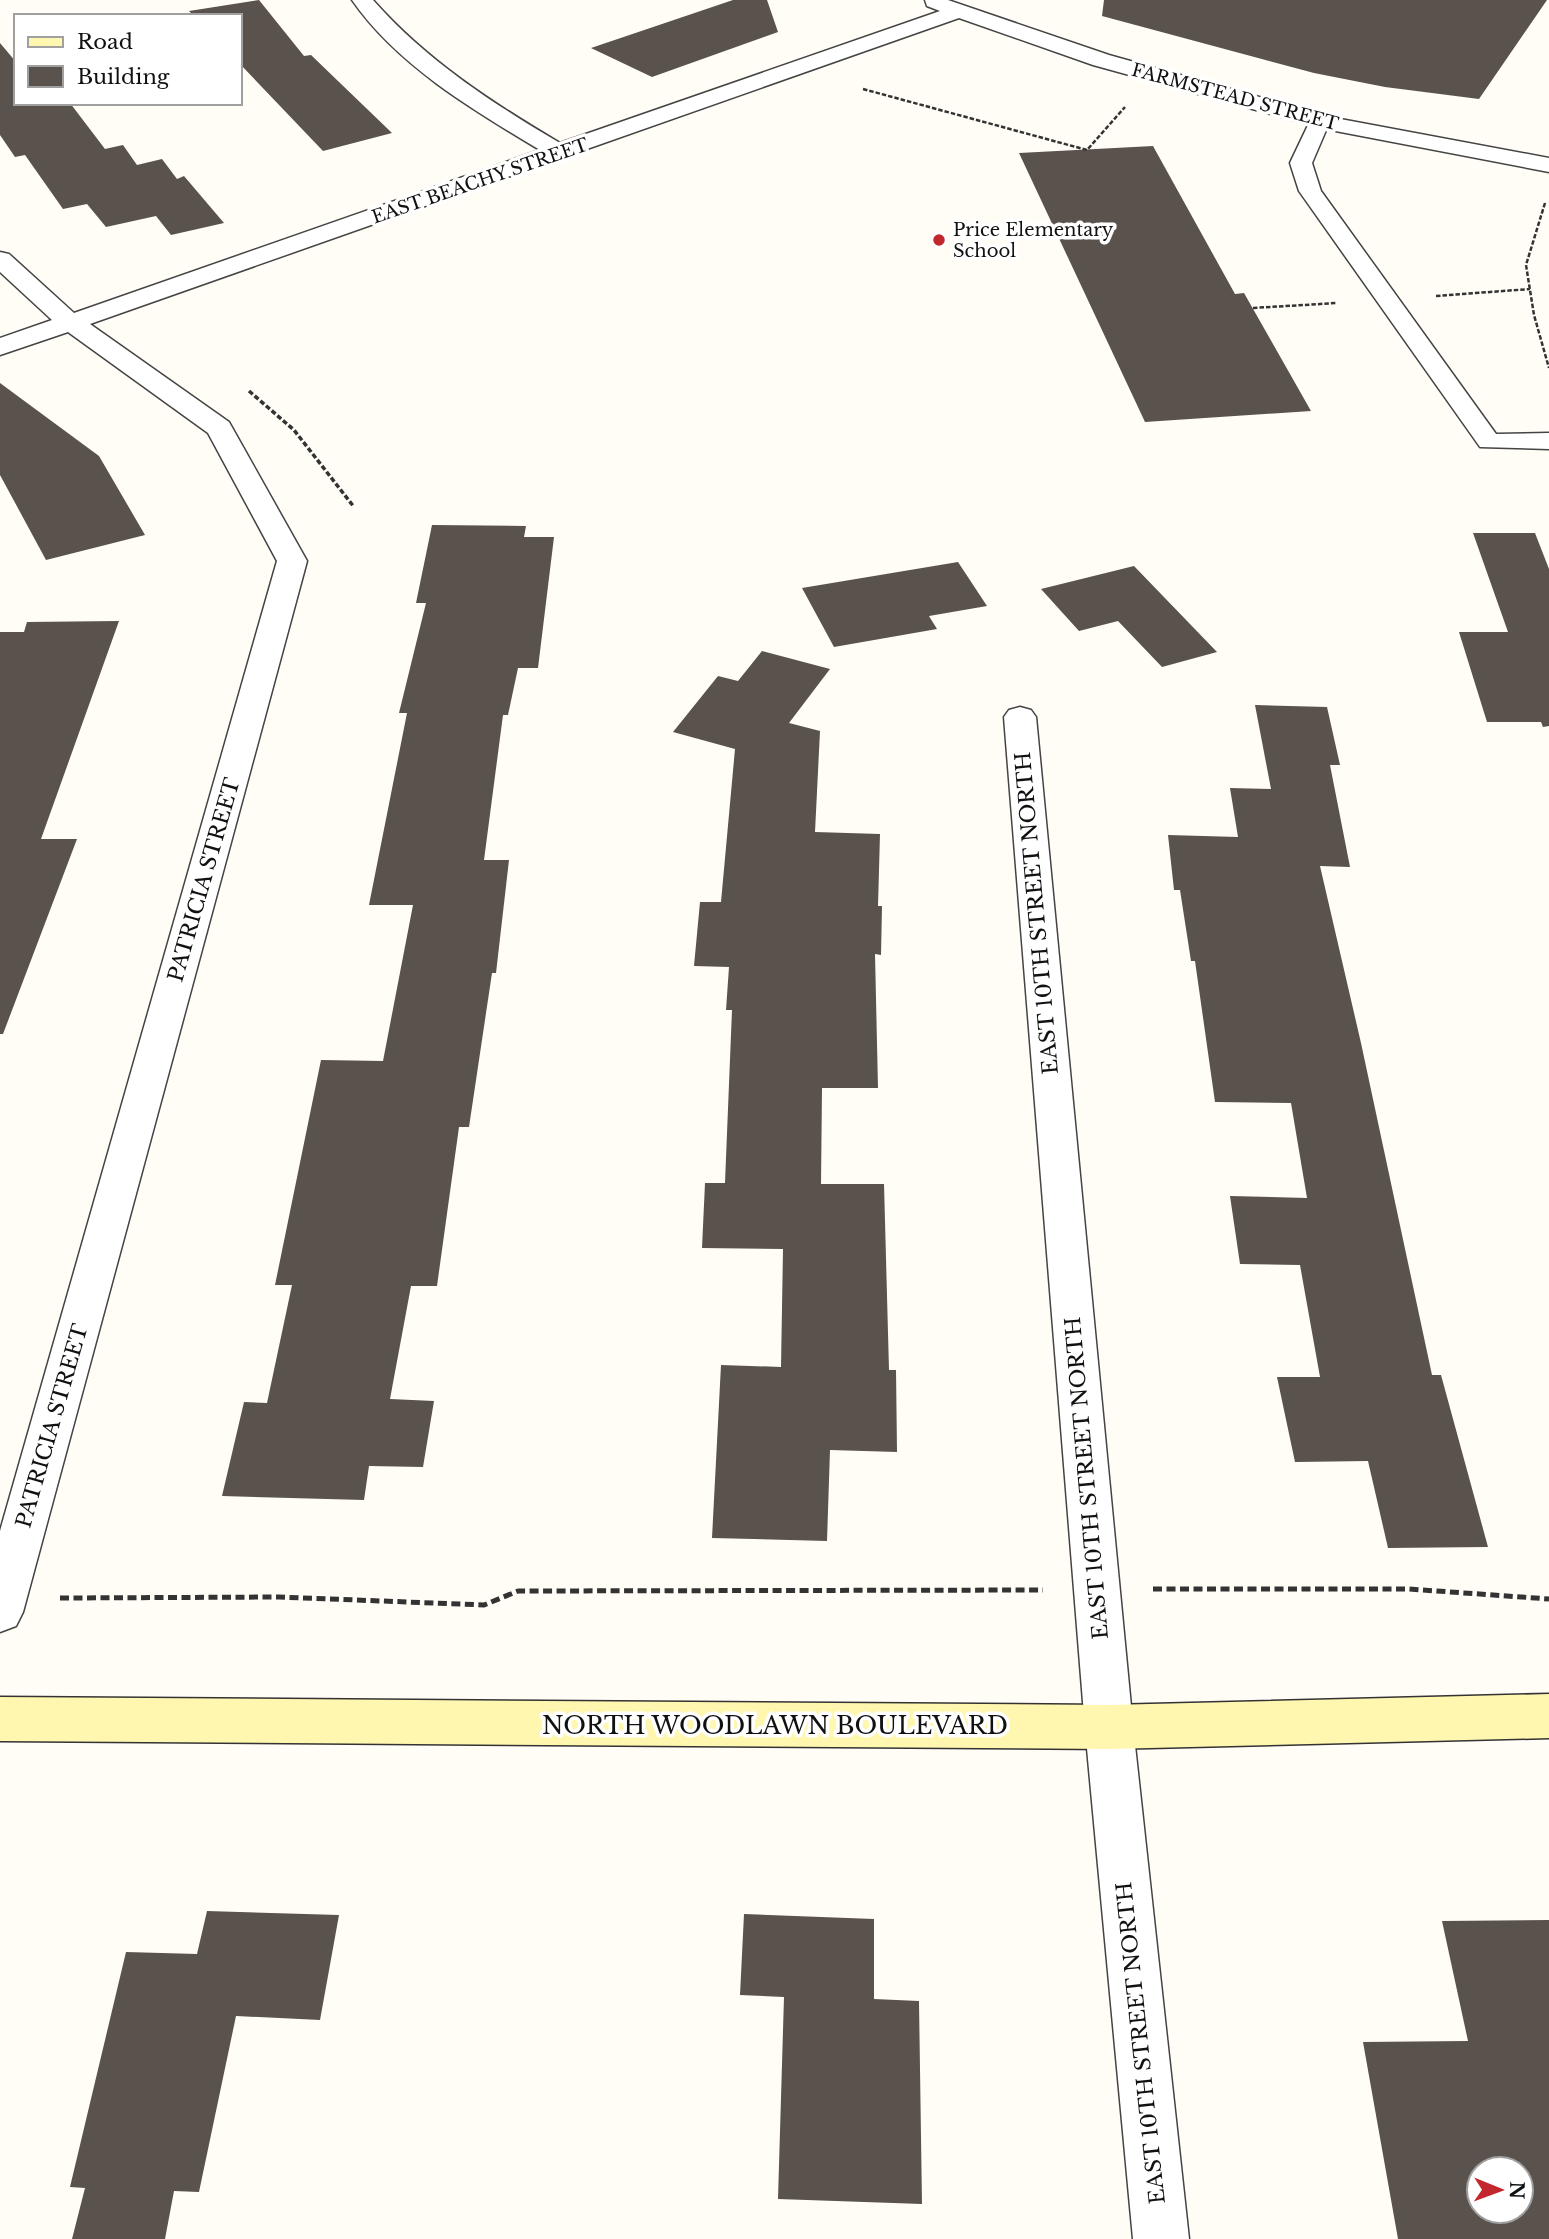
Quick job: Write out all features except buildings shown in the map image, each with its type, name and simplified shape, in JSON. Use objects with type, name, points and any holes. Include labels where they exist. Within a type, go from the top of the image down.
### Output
[{"type":"main road","name":"NORTH WOODLAWN BOULEVARD","points":[[0,1719],[1109,1727],[1549,1716]]},
{"type":"street","points":[[362,0],[382,25],[479,104],[561,153]]},
{"type":"street","name":"FARMSTEAD STREET","points":[[929,0],[1101,61],[1320,121],[1549,165]]},
{"type":"street","name":"EAST BEACHY STREET","points":[[0,347],[561,153],[959,11]]},
{"type":"street","name":"PATRICIA STREET","points":[[0,259],[71,322],[219,428],[292,561],[2,1605]]},
{"type":"street","name":"EAST 10TH STREET NORTH","points":[[1020,717],[1096,1589],[1161,2239]]},
{"type":"lane","points":[[1320,121],[1301,163],[1310,191],[1489,442],[1549,441]]},
{"type":"path","points":[[862,88],[1087,149],[1131,101]]},
{"type":"path","points":[[1545,202],[1526,265],[1534,315],[1549,368]]},
{"type":"path","points":[[243,387],[266,403],[307,441],[354,507]]},
{"type":"path","points":[[2,1605],[279,1597],[484,1605],[518,1591],[1409,1589],[1549,1599]]},
{"type":"place","name":"Price Elementary School","points":[[939,240]]}]
